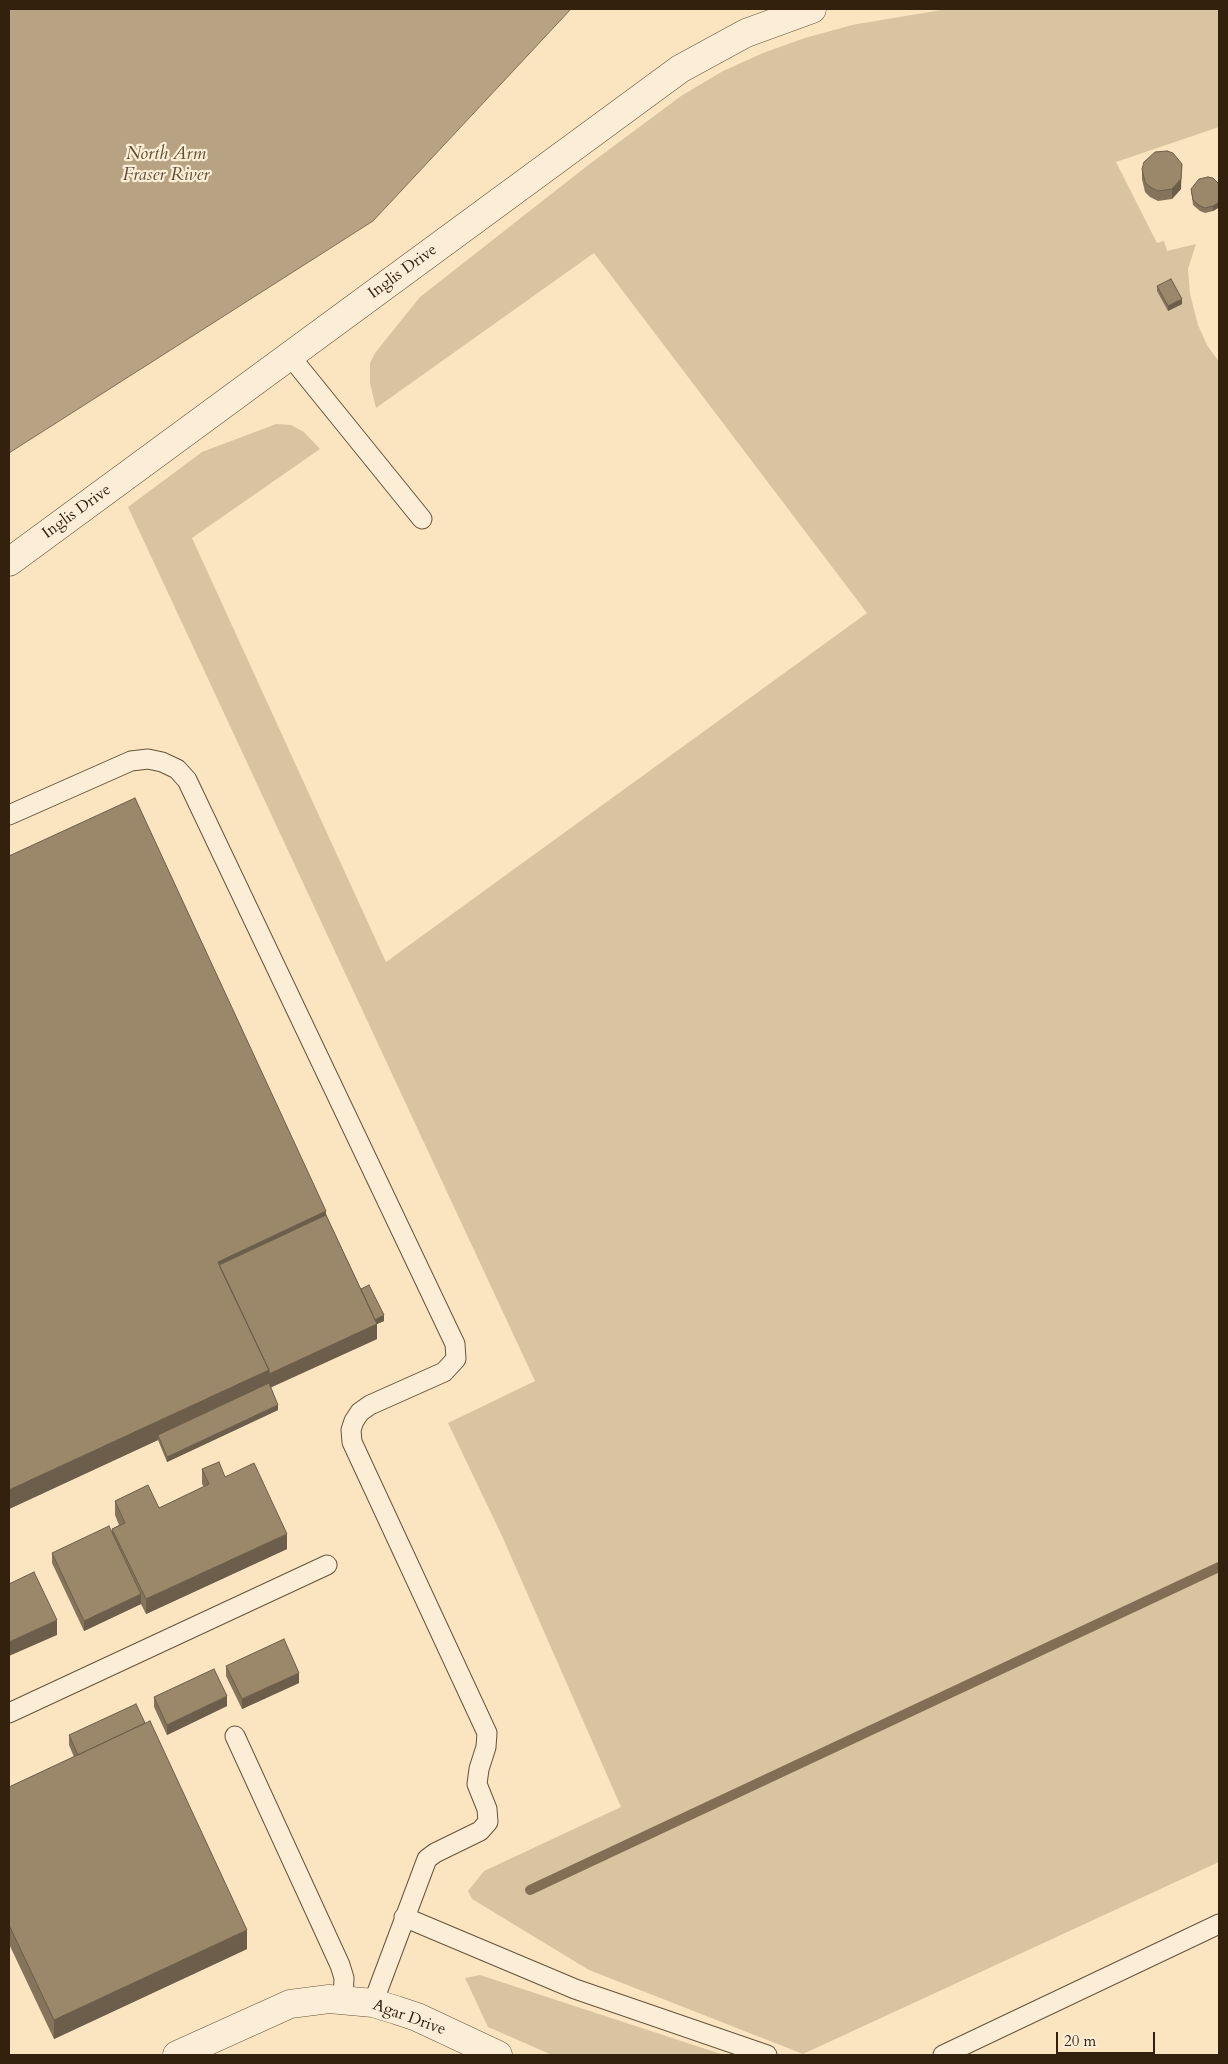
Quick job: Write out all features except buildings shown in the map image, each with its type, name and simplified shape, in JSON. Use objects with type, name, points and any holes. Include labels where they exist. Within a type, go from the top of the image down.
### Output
[{"type":"street","name":"Inglis Drive","points":[[9,562],[680,69],[746,33],[812,9]]},
{"type":"street","name":"Agar Drive","points":[[177,2055],[290,2004],[322,2000],[373,2003],[417,2017],[498,2055]]},
{"type":"lane","points":[[290,356],[422,520]]},
{"type":"lane","points":[[9,815],[132,761],[148,759],[162,762],[177,769],[187,780],[455,1344],[456,1359],[444,1372],[360,1412],[351,1430],[352,1442],[487,1733],[486,1747],[478,1769],[477,1784],[488,1809],[488,1822],[480,1831],[434,1853],[427,1859],[373,2003]]},
{"type":"lane","points":[[9,1713],[327,1565]]},
{"type":"lane","points":[[235,1736],[340,1965],[344,1978],[344,2000]]},
{"type":"lane","points":[[404,1917],[575,1989],[767,2055]]},
{"type":"lane","points":[[943,2055],[1219,1924]]},
{"type":"shaded area","points":[[947,9],[1219,9],[1219,127],[1116,162],[1157,243],[1164,241],[1167,251],[1196,244],[1188,269],[1190,294],[1198,325],[1207,345],[1219,362],[1219,1862],[803,2054],[589,1970],[472,1899],[468,1891],[484,1871],[621,1807],[502,1536],[448,1423],[535,1381],[128,507],[202,452],[276,424],[291,425],[304,432],[320,449],[192,538],[386,962],[867,613],[594,253],[376,408],[370,383],[370,363],[375,353],[420,297],[587,166],[681,96],[723,71],[763,53],[805,38],[852,25]]},
{"type":"shaded area","points":[[480,1975],[724,2055],[552,2055],[488,2027],[465,1978]]},
{"type":"water","name":"North Arm Fraser River","points":[[9,9],[571,9],[373,221],[9,453]]},
{"type":"waterway","points":[[530,1890],[1219,1567]]}]
